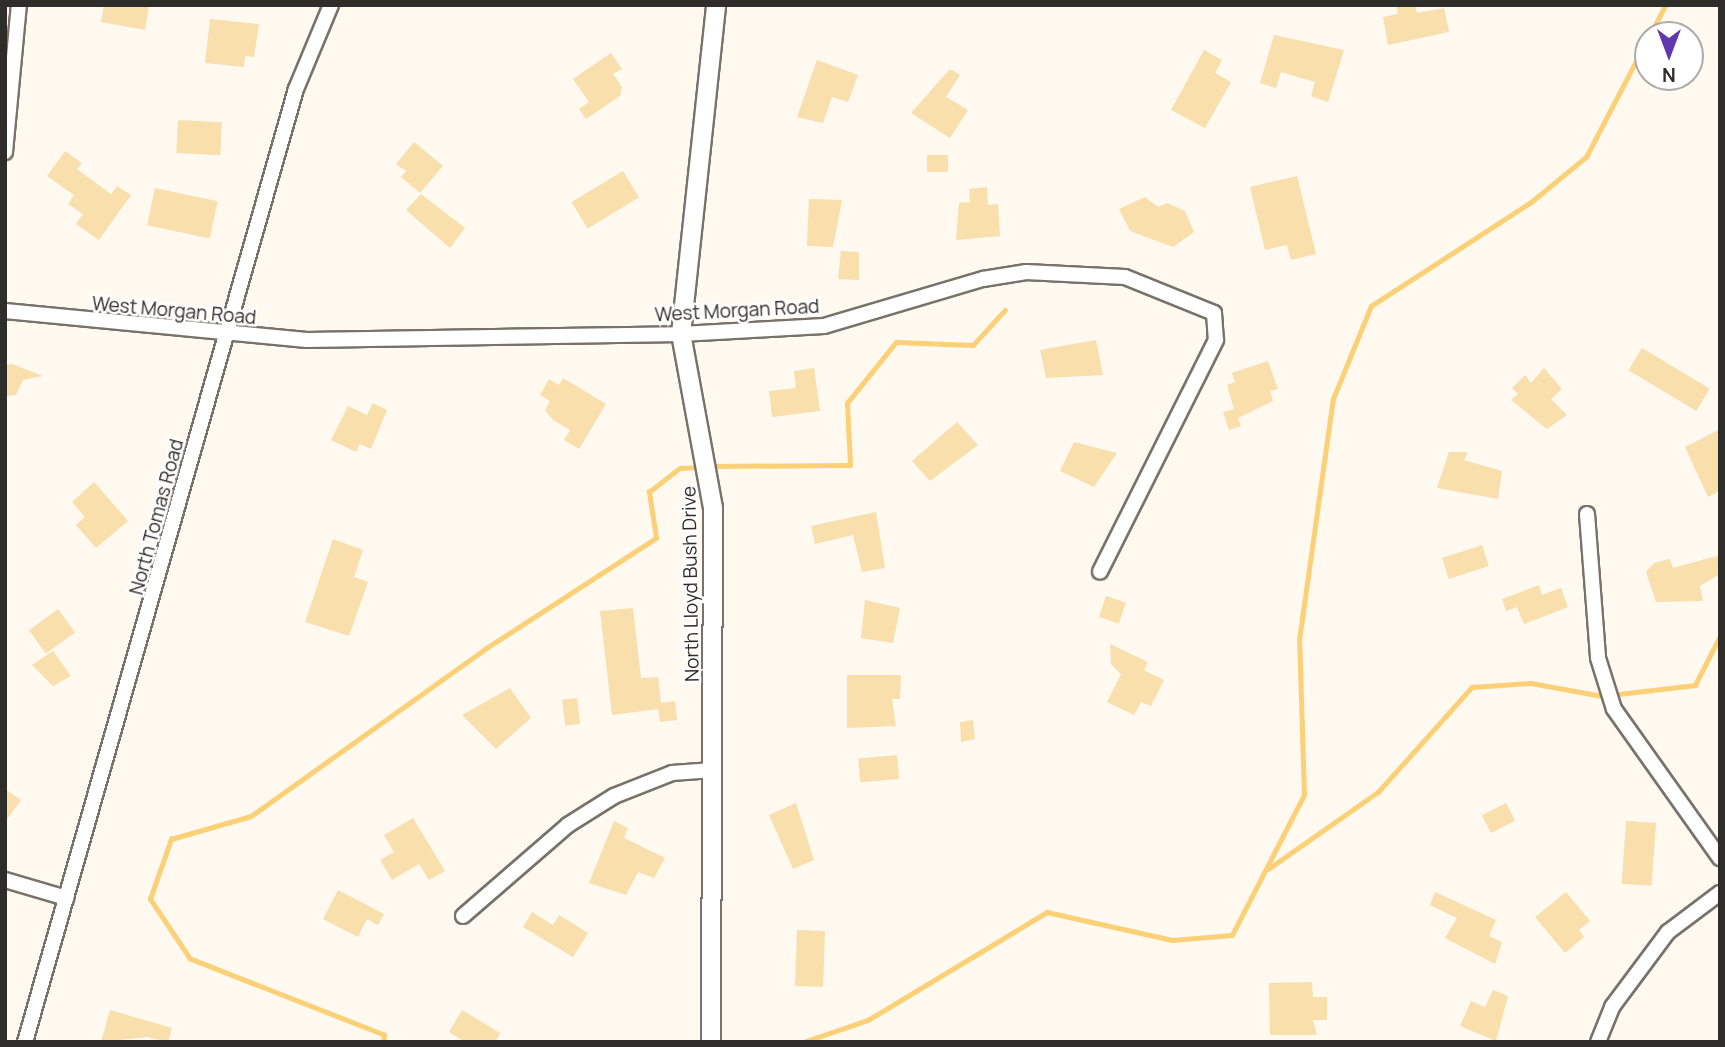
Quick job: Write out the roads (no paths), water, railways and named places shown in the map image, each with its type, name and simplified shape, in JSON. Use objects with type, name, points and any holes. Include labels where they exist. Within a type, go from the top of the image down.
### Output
[{"type":"street","points":[[5,152],[19,5]]},
{"type":"street","name":"North Tomas Road","points":[[25,1042],[309,49],[331,5]]},
{"type":"street","name":"North Lloyd Bush Drive","points":[[711,1042],[713,508],[681,334],[716,5]]},
{"type":"street","name":"West Morgan Road","points":[[5,311],[226,337],[681,334],[824,326],[1026,272],[1125,277],[1214,313],[1216,340],[1100,572]]},
{"type":"street","points":[[1587,514],[1598,658],[1614,709],[1720,858]]},
{"type":"street","points":[[463,916],[568,825],[614,796],[672,773],[713,770]]},
{"type":"street","points":[[5,880],[66,898]]},
{"type":"street","points":[[1598,1042],[1612,1007],[1668,932],[1720,893]]},
{"type":"waterway","points":[[1657,21],[1665,5]]},
{"type":"waterway","points":[[804,1042],[868,1020],[1047,912],[1172,940],[1232,935],[1304,795],[1299,640],[1333,399],[1371,306],[1531,202],[1586,157],[1634,65]]},
{"type":"waterway","points":[[709,466],[850,465],[847,403],[896,342],[973,345],[1005,310]]},
{"type":"waterway","points":[[383,1042],[384,1035],[190,959],[150,899],[171,839],[251,816],[485,649],[656,538],[649,492],[680,468],[701,467]]},
{"type":"waterway","points":[[1268,869],[1378,792],[1472,687],[1531,683],[1602,696],[1695,685],[1720,636]]}]
